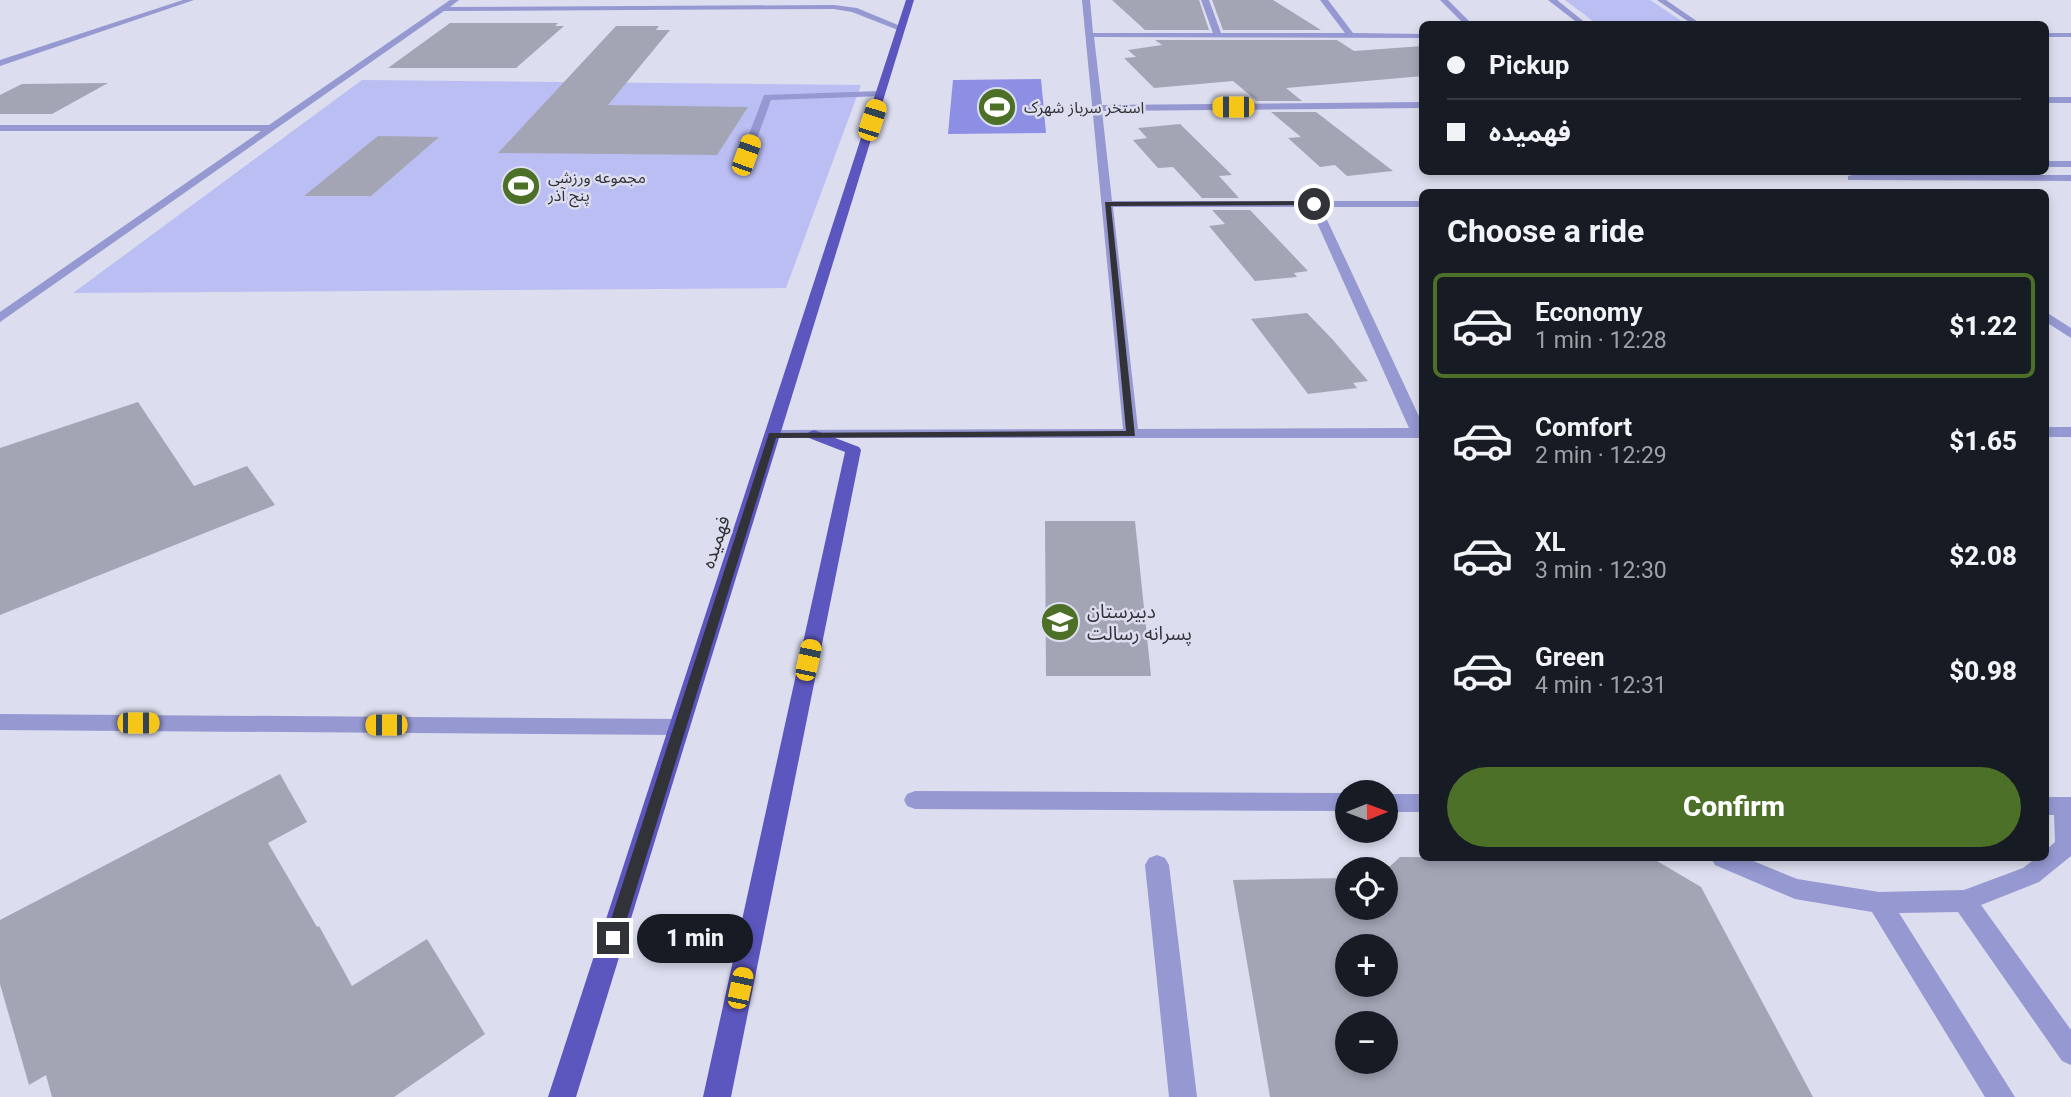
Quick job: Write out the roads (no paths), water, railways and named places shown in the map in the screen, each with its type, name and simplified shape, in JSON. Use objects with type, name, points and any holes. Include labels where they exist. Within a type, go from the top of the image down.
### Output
[{"type":"main road","name":"فهمیده","points":[[562,1097],[910,0]]},
{"type":"main road","points":[[717,1097],[853,450],[814,435]]},
{"type":"street","points":[[0,55],[171,0]]},
{"type":"street","points":[[0,63],[190,0]]},
{"type":"street","points":[[0,318],[450,3],[834,0]]},
{"type":"street","points":[[1086,0],[1131,434]]},
{"type":"street","points":[[1205,0],[1219,35]]},
{"type":"street","points":[[1324,0],[1350,35]]},
{"type":"street","points":[[1444,0],[1465,21]]},
{"type":"street","points":[[1552,0],[1579,21]]},
{"type":"street","points":[[1661,0],[1692,21]]},
{"type":"street","points":[[450,3],[834,7],[854,10],[901,28]]},
{"type":"street","points":[[1090,35],[1419,36]]},
{"type":"street","points":[[2049,35],[2071,35]]},
{"type":"street","points":[[746,155],[767,97],[880,94]]},
{"type":"street","points":[[2049,100],[2071,100]]},
{"type":"street","points":[[1097,108],[1419,105]]},
{"type":"street","points":[[0,128],[270,128]]},
{"type":"street","points":[[2049,164],[2071,164]]},
{"type":"street","points":[[1848,175],[2071,178]]},
{"type":"street","points":[[1848,175],[1869,189]]},
{"type":"street","points":[[2049,178],[2071,191]]},
{"type":"street","points":[[1108,204],[1419,204]]},
{"type":"street","points":[[1314,204],[1419,429]]},
{"type":"street","points":[[2049,318],[2071,334]]},
{"type":"street","points":[[2049,432],[2071,432]]},
{"type":"street","points":[[772,435],[1419,433]]},
{"type":"street","points":[[0,722],[680,727]]},
{"type":"street","points":[[915,800],[1335,802]]},
{"type":"street","points":[[1398,803],[1419,803]]},
{"type":"street","points":[[2049,860],[2067,846],[2061,806]]},
{"type":"street","points":[[1730,861],[1795,889],[1879,903],[1964,901],[2031,875],[2048,861]]},
{"type":"street","points":[[1157,866],[1183,1097]]},
{"type":"street","points":[[1964,901],[2071,1052]]},
{"type":"street","points":[[1879,903],[2001,1097]]},
{"type":"place","name":"استخر سرباز شهرک","points":[[997,107]]},
{"type":"place","name":"مجموعه ورزشی پنج آذر","points":[[521,186]]},
{"type":"place","name":"دبیرستان پسرانه رسالت","points":[[1060,622]]}]
